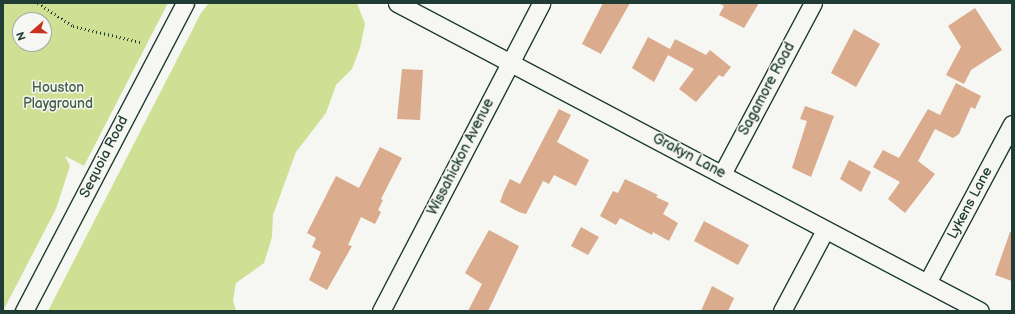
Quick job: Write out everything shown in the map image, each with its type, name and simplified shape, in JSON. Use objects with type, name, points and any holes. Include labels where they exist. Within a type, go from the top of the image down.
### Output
[{"type":"street","name":"Sequoia Road","points":[[24,311],[185,3]]},
{"type":"street","name":"Grakyn Lane","points":[[397,3],[980,311]]},
{"type":"street","name":"Wissahickon Avenue","points":[[381,311],[541,3]]},
{"type":"street","name":"Sagamore Road","points":[[722,174],[813,3]]},
{"type":"street","name":"Lykens Lane","points":[[927,283],[1012,124]]},
{"type":"street","points":[[782,311],[825,230]]},
{"type":"path","points":[[38,3],[73,26],[140,42]]},
{"type":"green space","name":"Houston Playground","points":[[3,3],[168,3],[84,166],[65,156],[70,166],[56,209],[3,311]]},
{"type":"green space","points":[[209,3],[357,3],[365,24],[360,48],[352,69],[336,85],[326,113],[296,152],[273,215],[272,237],[264,263],[236,283],[233,300],[236,311],[48,311],[201,13]]},
{"type":"building","points":[[603,3],[630,3],[601,54],[582,44]]},
{"type":"building","points":[[718,3],[759,3],[744,28],[719,15],[724,6]]},
{"type":"building","points":[[975,8],[1002,50],[971,70],[964,84],[946,75],[961,47],[948,26]]},
{"type":"building","points":[[854,29],[880,44],[856,87],[831,73]]},
{"type":"building","points":[[648,37],[670,49],[675,39],[706,55],[710,50],[731,67],[723,77],[719,75],[696,102],[679,89],[694,69],[668,55],[654,82],[632,68]]},
{"type":"building","points":[[402,69],[423,70],[420,120],[397,119]]},
{"type":"building","points":[[956,83],[981,96],[975,109],[971,107],[959,134],[953,138],[935,129],[918,161],[935,174],[905,213],[888,199],[900,182],[873,167],[883,150],[899,158],[928,109],[940,115]]},
{"type":"building","points":[[805,106],[834,116],[811,177],[792,168],[807,121],[800,119]]},
{"type":"building","points":[[559,109],[571,115],[557,142],[589,160],[576,186],[554,175],[549,184],[543,181],[526,214],[519,212],[500,202],[504,191],[510,179],[520,184]]},
{"type":"building","points":[[380,147],[402,158],[381,199],[383,200],[378,210],[381,212],[375,224],[361,217],[348,245],[352,246],[327,290],[309,280],[321,252],[312,247],[316,238],[307,233],[336,176],[359,188]]},
{"type":"building","points":[[849,160],[871,172],[861,192],[840,179]]},
{"type":"building","points":[[625,179],[658,195],[656,197],[669,203],[663,214],[678,223],[669,241],[653,232],[652,235],[620,218],[616,225],[600,216],[613,191],[618,193]]},
{"type":"building","points":[[704,221],[749,245],[738,265],[694,241]]},
{"type":"building","points":[[581,227],[599,237],[588,255],[571,246]]},
{"type":"building","points":[[489,230],[519,246],[488,311],[468,311],[482,284],[465,273]]},
{"type":"building","points":[[1010,232],[1012,232],[1012,281],[995,275]]},
{"type":"building","points":[[712,286],[734,298],[728,311],[701,311]]}]
